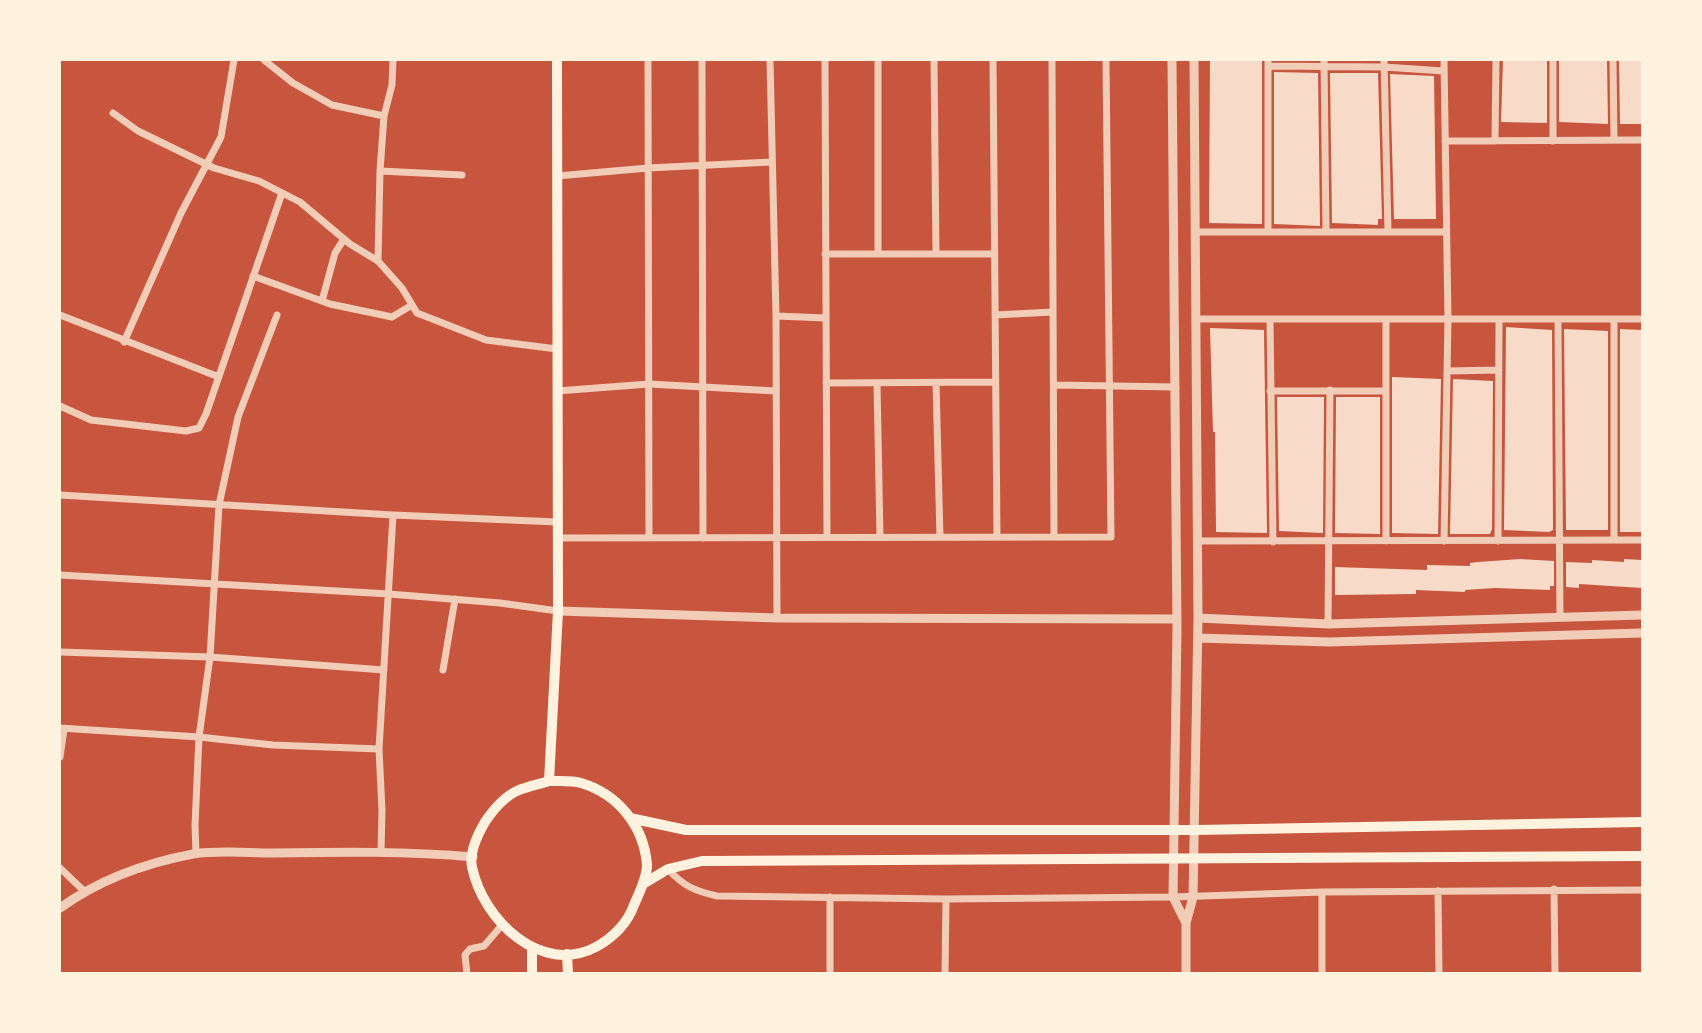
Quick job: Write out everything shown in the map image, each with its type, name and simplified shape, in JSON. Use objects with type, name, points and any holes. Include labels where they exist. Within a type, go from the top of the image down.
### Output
[{"type":"main road","points":[[550,781],[558,611],[557,60]]},
{"type":"main road","points":[[550,781],[580,783],[608,795],[623,808],[640,833],[647,866],[628,921],[606,942],[588,951],[567,954],[532,948],[502,925],[484,897],[471,865],[477,835],[493,809],[517,790],[550,781]]},
{"type":"main road","points":[[630,818],[686,830],[1196,830],[1643,822]]},
{"type":"main road","points":[[643,884],[668,869],[702,861],[1643,856]]},
{"type":"main road","points":[[532,948],[532,974]]},
{"type":"main road","points":[[567,954],[568,974]]},
{"type":"street","points":[[124,342],[181,213],[221,137],[234,60]]},
{"type":"street","points":[[264,60],[293,83],[332,105],[384,116]]},
{"type":"street","points":[[377,261],[384,116],[392,85],[393,60]]},
{"type":"street","points":[[648,60],[649,538]]},
{"type":"street","points":[[702,60],[703,538]]},
{"type":"street","points":[[770,60],[776,316],[776,618]]},
{"type":"street","points":[[825,60],[827,537]]},
{"type":"street","points":[[878,60],[878,254]]},
{"type":"street","points":[[934,60],[936,254]]},
{"type":"street","points":[[992,60],[997,537]]},
{"type":"street","points":[[1052,60],[1055,537]]},
{"type":"street","points":[[557,538],[1111,537],[1106,60]]},
{"type":"street","points":[[1172,60],[1177,618],[1173,897],[1186,923]]},
{"type":"street","points":[[1186,974],[1186,923],[1193,897],[1195,859],[1198,638],[1194,60]]},
{"type":"street","points":[[1444,60],[1448,319],[1444,541]]},
{"type":"street","points":[[1495,141],[1496,60]]},
{"type":"street","points":[[1553,60],[1553,141]]},
{"type":"street","points":[[1613,60],[1614,141]]},
{"type":"street","points":[[1268,231],[1268,63],[1384,63],[1444,71]]},
{"type":"street","points":[[1324,63],[1326,231]]},
{"type":"street","points":[[1384,63],[1388,231]]},
{"type":"street","points":[[113,113],[138,131],[206,163],[259,181],[300,202],[344,239],[377,261],[402,288],[417,313],[486,340],[557,349]]},
{"type":"street","points":[[1445,141],[1643,140]]},
{"type":"street","points":[[557,176],[702,164],[771,162]]},
{"type":"street","points":[[380,171],[462,175]]},
{"type":"street","points":[[60,406],[91,420],[186,432],[199,428],[282,192]]},
{"type":"street","points":[[1195,232],[1445,232]]},
{"type":"street","points":[[322,301],[335,253],[344,239]]},
{"type":"street","points":[[825,254],[994,254]]},
{"type":"street","points":[[253,276],[322,301],[392,317],[412,305]]},
{"type":"street","points":[[995,315],[1053,312]]},
{"type":"street","points":[[60,315],[219,377]]},
{"type":"street","points":[[196,854],[199,737],[210,657],[219,505],[238,417],[277,315]]},
{"type":"street","points":[[776,316],[826,318]]},
{"type":"street","points":[[1270,319],[1273,542]]},
{"type":"street","points":[[1386,319],[1386,541]]},
{"type":"street","points":[[1498,541],[1499,319]]},
{"type":"street","points":[[1558,319],[1560,617]]},
{"type":"street","points":[[1614,319],[1614,540]]},
{"type":"street","points":[[1196,320],[1643,319]]},
{"type":"street","points":[[1447,371],[1499,370]]},
{"type":"street","points":[[826,383],[995,382]]},
{"type":"street","points":[[877,383],[880,537]]},
{"type":"street","points":[[936,383],[940,537]]},
{"type":"street","points":[[557,391],[649,384],[776,391]]},
{"type":"street","points":[[1054,385],[1176,387]]},
{"type":"street","points":[[1328,624],[1330,390]]},
{"type":"street","points":[[1270,391],[1385,391]]},
{"type":"street","points":[[60,495],[557,522]]},
{"type":"street","points":[[381,853],[379,749],[393,515]]},
{"type":"street","points":[[1198,541],[1643,540]]},
{"type":"street","points":[[60,575],[389,594],[558,611],[776,618],[1177,618]]},
{"type":"street","points":[[443,670],[455,599]]},
{"type":"street","points":[[1198,618],[1328,624],[1643,615]]},
{"type":"street","points":[[1198,638],[1329,642],[1643,633]]},
{"type":"street","points":[[60,652],[210,657],[384,670]]},
{"type":"street","points":[[60,757],[62,729],[199,737],[273,745],[379,749]]},
{"type":"street","points":[[60,908],[83,891],[118,875],[196,854],[381,853],[472,857]]},
{"type":"street","points":[[60,868],[83,891]]},
{"type":"street","points":[[668,869],[683,885],[717,896],[946,899],[1554,889],[1643,890]]},
{"type":"street","points":[[1554,889],[1555,974]]},
{"type":"street","points":[[1438,891],[1439,974]]},
{"type":"street","points":[[1322,892],[1322,974]]},
{"type":"street","points":[[830,897],[830,974]]},
{"type":"street","points":[[945,974],[946,899]]},
{"type":"street","points":[[467,974],[466,955],[470,949],[485,946],[502,925]]},
{"type":"building","points":[[1210,60],[1262,60],[1262,224],[1209,223]]},
{"type":"building","points":[[1503,60],[1547,60],[1547,123],[1501,122]]},
{"type":"building","points":[[1559,60],[1607,60],[1608,124],[1559,122]]},
{"type":"building","points":[[1619,60],[1642,60],[1642,124],[1620,124]]},
{"type":"building","points":[[1274,72],[1318,73],[1320,226],[1274,224]]},
{"type":"building","points":[[1330,73],[1378,73],[1382,219],[1378,219],[1378,225],[1332,223]]},
{"type":"building","points":[[1390,74],[1434,76],[1436,219],[1394,219]]},
{"type":"building","points":[[1506,327],[1552,330],[1553,530],[1549,532],[1504,530]]},
{"type":"building","points":[[1210,328],[1264,330],[1267,533],[1216,532]]},
{"type":"building","points":[[1564,329],[1608,331],[1608,530],[1566,530]]},
{"type":"building","points":[[1620,329],[1642,330],[1642,532],[1620,532]]},
{"type":"building","points":[[1392,377],[1441,379],[1438,534],[1392,533]]},
{"type":"building","points":[[1453,379],[1493,381],[1490,534],[1450,534]]},
{"type":"building","points":[[1277,397],[1324,397],[1323,533],[1279,531]]},
{"type":"building","points":[[1336,397],[1380,397],[1380,534],[1335,533]]},
{"type":"building","points":[[1520,559],[1554,561],[1554,586],[1550,586],[1550,590],[1495,588],[1465,592],[1416,590],[1416,594],[1335,595],[1335,567],[1427,570],[1427,565],[1470,566],[1470,563]]},
{"type":"building","points":[[1624,559],[1642,560],[1642,588],[1579,584],[1579,588],[1566,587],[1566,562],[1624,562]]}]
